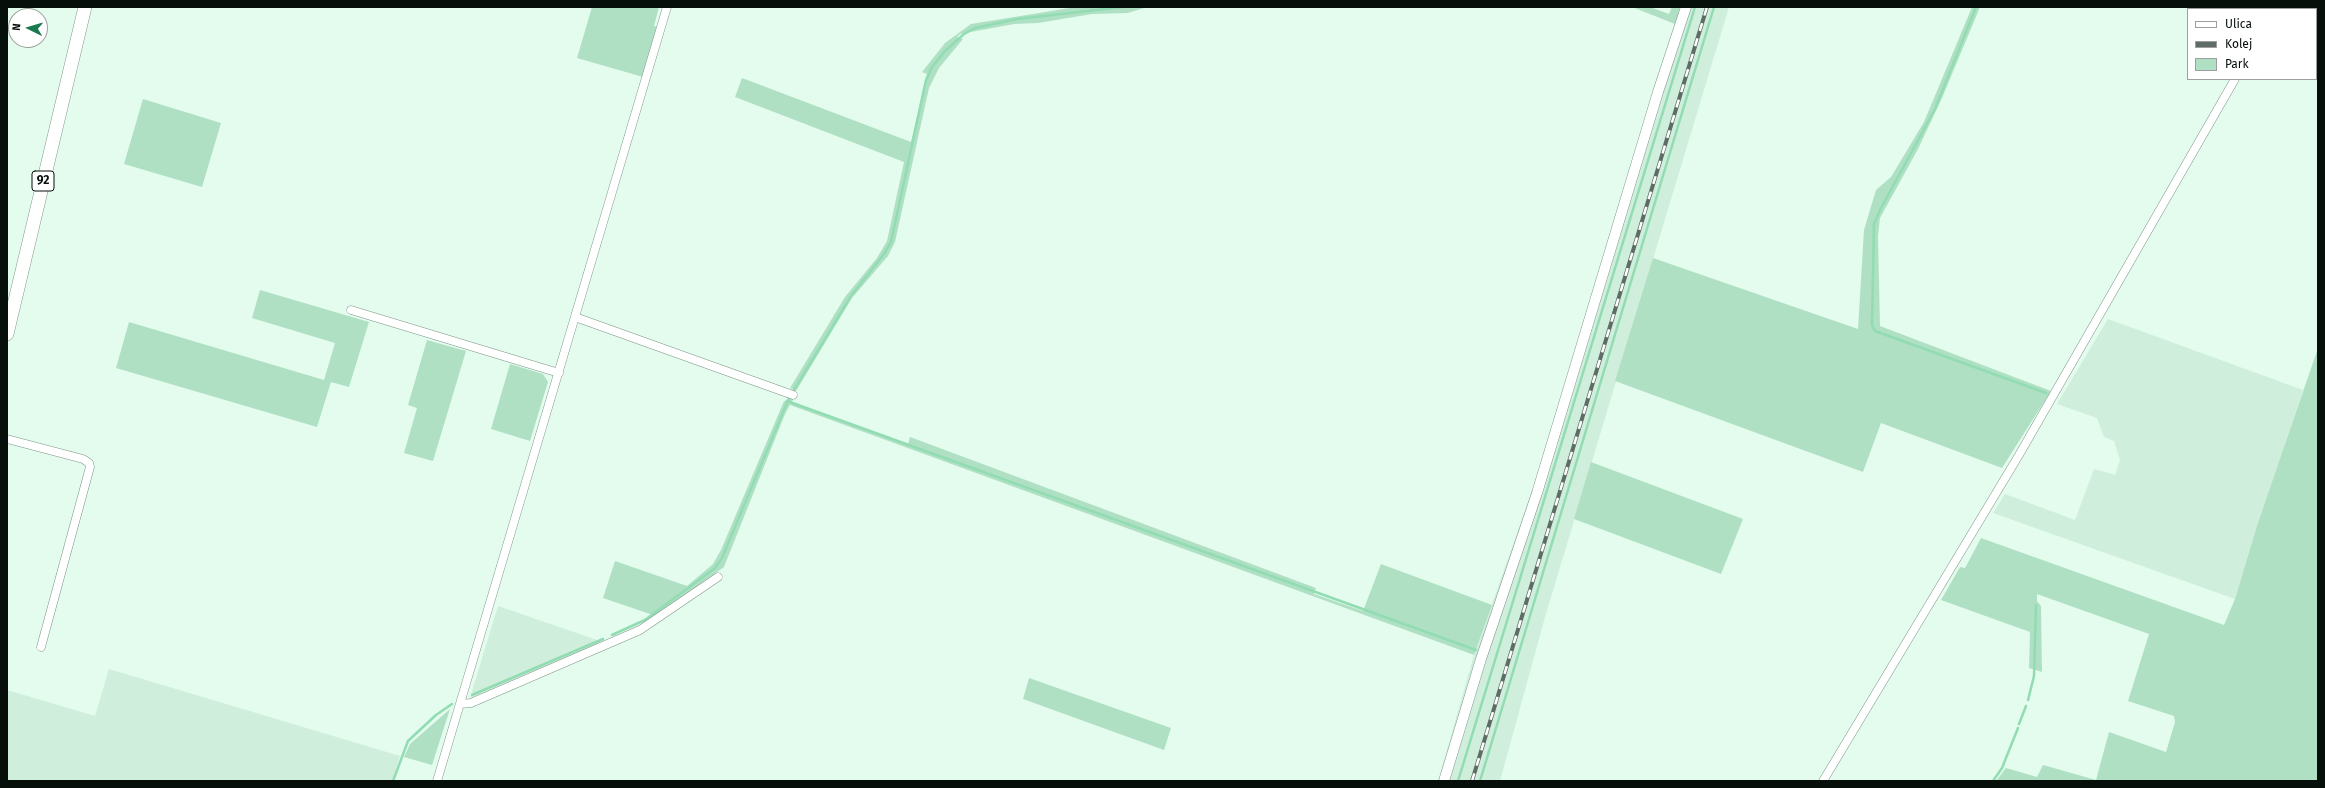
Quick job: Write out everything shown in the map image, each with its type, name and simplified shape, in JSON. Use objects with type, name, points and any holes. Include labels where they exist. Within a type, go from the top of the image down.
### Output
[{"type":"main road","name":"92","points":[[7,334],[85,7]]},
{"type":"street","points":[[437,781],[667,7]]},
{"type":"street","points":[[1444,781],[1481,659],[1523,537],[1658,92],[1686,7]]},
{"type":"street","points":[[1823,781],[2019,455],[2233,80]]},
{"type":"street","points":[[351,310],[559,373]]},
{"type":"street","points":[[576,317],[793,395]]},
{"type":"street","points":[[7,439],[83,459],[89,463],[90,467],[41,647]]},
{"type":"street","points":[[460,704],[471,703],[640,630],[718,577]]},
{"type":"shaded area","points":[[1680,7],[1729,7],[1545,617],[1500,781],[1438,781],[1474,655],[1533,488]]},
{"type":"shaded area","points":[[2108,319],[2303,390],[2235,599],[1993,513],[2005,494],[2075,520],[2094,469],[2115,475],[2120,460],[2114,441],[2104,437],[2097,418],[2057,404]]},
{"type":"shaded area","points":[[498,606],[603,642],[470,698]]},
{"type":"shaded area","points":[[109,669],[400,756],[392,781],[7,781],[7,690],[95,716]]},
{"type":"green space","points":[[592,7],[659,7],[654,26],[658,27],[643,77],[577,58]]},
{"type":"green space","points":[[1076,7],[1147,7],[1128,13],[1092,14],[1038,23],[1014,24],[960,34],[957,37],[963,39],[939,68],[929,88],[895,242],[888,256],[852,298],[796,391],[790,388],[845,297],[877,258],[887,241],[904,162],[735,97],[742,78],[911,142],[927,74],[922,72],[945,43],[971,24]]},
{"type":"green space","points":[[1632,7],[1650,7],[1669,14],[1672,7],[1680,7],[1675,24]]},
{"type":"green space","points":[[1972,7],[1980,7],[1942,98],[1918,149],[1880,218],[1878,236],[1880,326],[2051,391],[2002,468],[1881,423],[1863,472],[1615,381],[1653,258],[1858,329],[1864,230],[1876,190],[1891,177],[1924,122]]},
{"type":"green space","points":[[143,99],[221,123],[202,187],[124,164]]},
{"type":"green space","points":[[260,290],[369,322],[349,387],[331,382],[317,427],[116,368],[129,322],[324,380],[335,343],[252,318]]},
{"type":"green space","points":[[427,340],[466,351],[433,461],[404,453],[417,408],[408,405]]},
{"type":"green space","points":[[2318,348],[2318,781],[1996,781],[2006,768],[2037,777],[2043,765],[2096,780],[2109,732],[2166,752],[2175,722],[2174,716],[2128,701],[2149,634],[2037,594],[2037,601],[2041,606],[2042,672],[2029,668],[2030,632],[1941,600],[1960,567],[1965,568],[1981,538],[2224,625],[2235,599],[2258,523]]},
{"type":"green space","points":[[510,364],[543,374],[548,382],[530,441],[491,429]]},
{"type":"green space","points":[[790,397],[793,399],[792,403],[908,444],[910,437],[1316,588],[1314,594],[1363,611],[1381,564],[1492,605],[1474,655],[790,405],[785,414],[724,567],[656,616],[603,598],[615,561],[687,586],[713,564],[721,550],[784,401],[788,401]]},
{"type":"green space","points":[[1591,462],[1743,519],[1721,574],[1574,519]]},
{"type":"green space","points":[[1029,678],[1171,728],[1164,750],[1023,699]]},
{"type":"green space","points":[[450,709],[432,765],[404,757],[410,744]]},
{"type":"waterway","points":[[794,390],[851,296],[884,254],[891,242],[926,80],[932,67],[945,51],[964,34],[975,28],[1017,19],[1123,7]]},
{"type":"waterway","points":[[1458,781],[1695,7]]},
{"type":"waterway","points":[[1480,781],[1714,7]]},
{"type":"waterway","points":[[1976,7],[1935,109],[1880,210],[1874,224],[1872,325],[1875,331],[2046,393]]},
{"type":"waterway","points":[[612,635],[645,620],[715,568],[722,558],[789,398]]},
{"type":"waterway","points":[[787,401],[1476,650]]},
{"type":"waterway","points":[[2028,700],[2034,676],[2036,605]]},
{"type":"waterway","points":[[472,695],[603,639]]},
{"type":"waterway","points":[[393,781],[408,741],[436,715],[452,704]]},
{"type":"waterway","points":[[2019,724],[2026,706]]},
{"type":"waterway","points":[[1993,781],[2002,768],[2018,728]]},
{"type":"railway","points":[[1472,781],[1707,7]]}]
